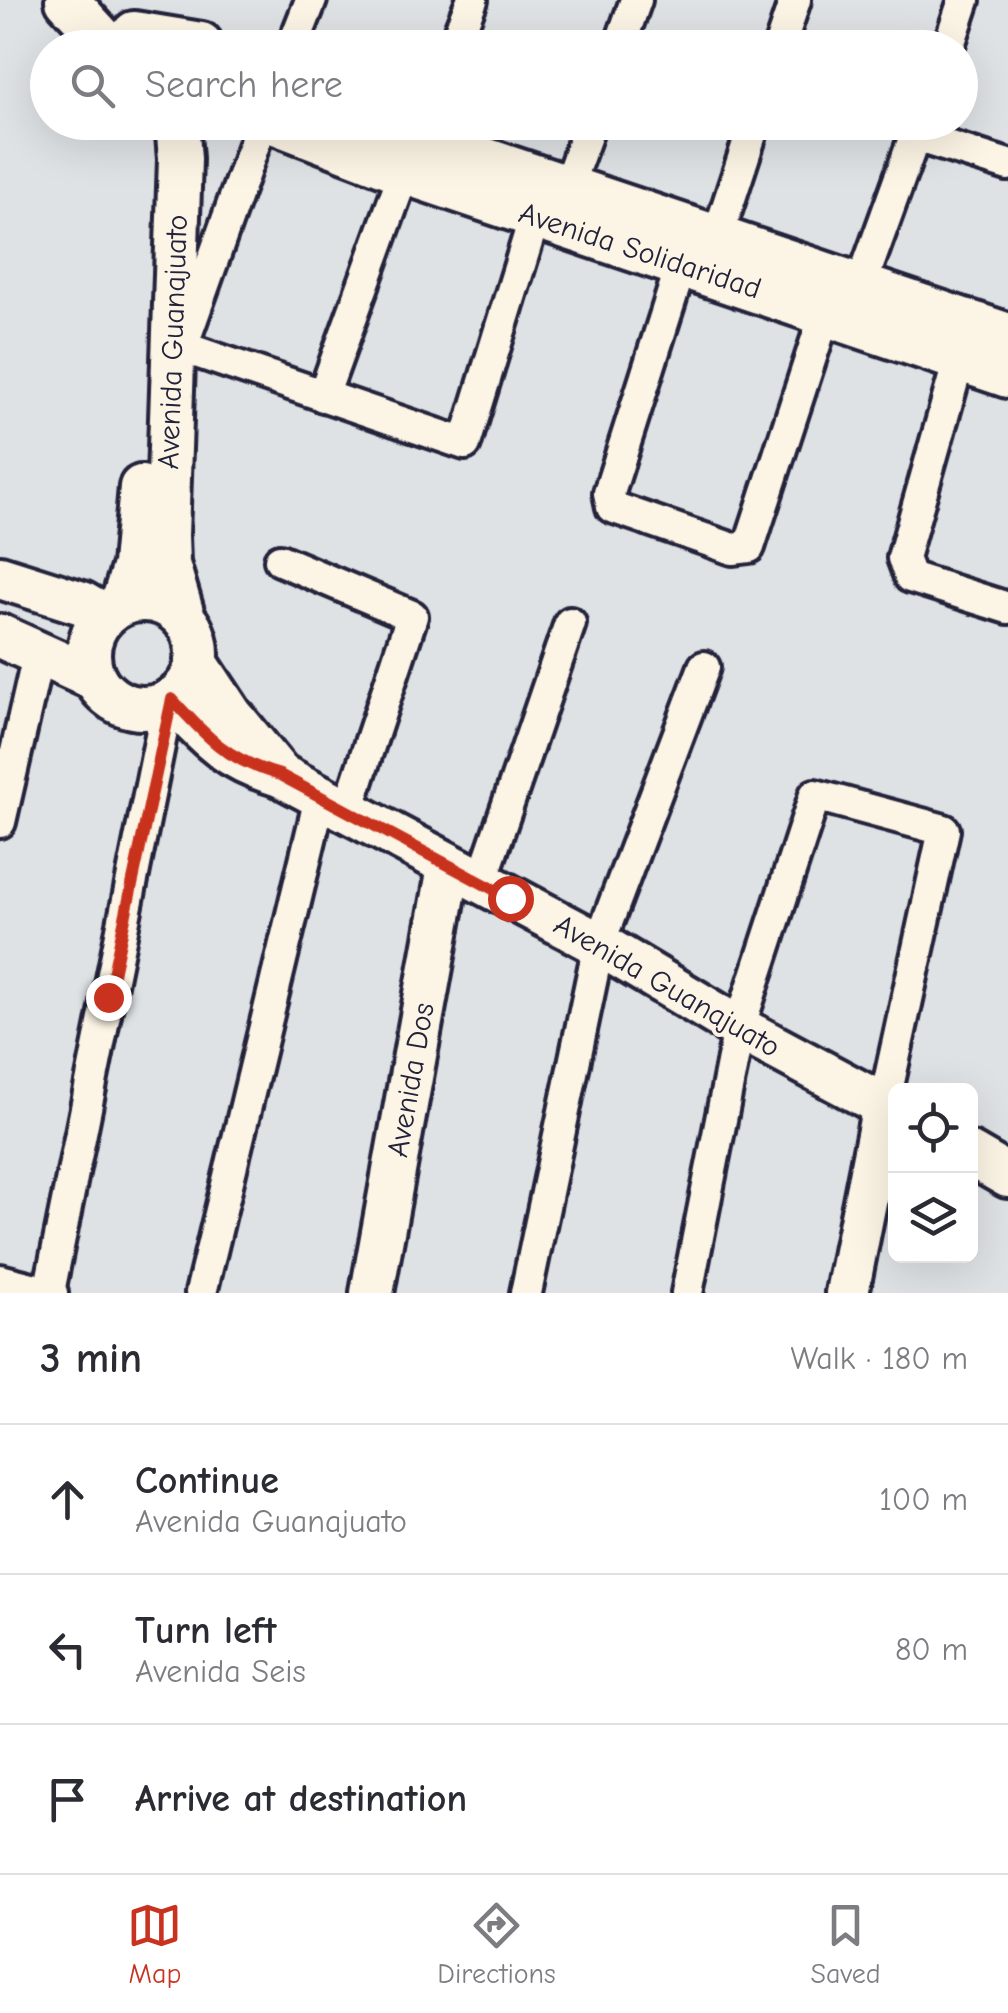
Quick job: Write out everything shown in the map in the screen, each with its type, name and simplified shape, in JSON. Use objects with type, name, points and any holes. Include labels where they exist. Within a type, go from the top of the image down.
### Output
[{"type":"street","points":[[67,0],[111,30]]},
{"type":"street","points":[[104,0],[122,30]]},
{"type":"street","points":[[299,30],[311,0]]},
{"type":"street","points":[[461,30],[472,0]]},
{"type":"street","points":[[625,30],[636,0]]},
{"type":"street","points":[[785,30],[794,0]]},
{"type":"street","points":[[954,30],[963,0]]},
{"type":"street","name":"Avenida Guanajuato","points":[[113,610],[137,546],[156,156],[153,140]]},
{"type":"street","name":"Avenida Guanajuato","points":[[178,140],[177,356],[168,564],[184,619]]},
{"type":"street","points":[[255,140],[177,356],[323,396],[465,444],[552,208],[583,140]]},
{"type":"street","name":"Avenida Solidaridad","points":[[389,140],[415,144],[682,263],[861,286],[1008,334]]},
{"type":"street","points":[[717,238],[749,140]]},
{"type":"street","points":[[861,286],[914,140]]},
{"type":"street","points":[[945,140],[1008,166]]},
{"type":"street","points":[[323,396],[415,144]]},
{"type":"street","name":"Avenida Solidaridad","points":[[552,208],[717,238],[825,314],[1008,376]]},
{"type":"street","points":[[682,263],[608,500],[612,507],[740,551],[749,547],[825,314]]},
{"type":"street","points":[[960,360],[903,558],[910,577],[1008,608]]},
{"type":"street","points":[[200,1293],[333,806],[412,616],[280,560]]},
{"type":"street","points":[[0,577],[113,610],[155,601],[184,619],[194,639],[196,662],[190,679],[170,700],[148,708],[127,705],[108,695],[95,679],[0,636]]},
{"type":"street","points":[[95,679],[90,646],[113,610]]},
{"type":"street","points":[[465,875],[570,622]]},
{"type":"street","points":[[0,822],[38,656]]},
{"type":"street","name":"Avenida Guanajuato","points":[[196,662],[280,775]]},
{"type":"street","points":[[526,1293],[599,944],[704,666]]},
{"type":"street","points":[[0,1280],[51,1293],[170,700]]},
{"type":"street","name":"Avenida Guanajuato","points":[[170,700],[223,751],[243,764],[280,775],[599,944],[739,1028],[888,1107]]},
{"type":"street","points":[[687,1293],[739,1028],[815,795],[944,830],[895,1083]]},
{"type":"street","name":"Avenida Dos","points":[[372,1293],[465,875]]},
{"type":"street","points":[[847,1293],[888,1117]]},
{"type":"route","points":[[108,997],[168,701],[172,699],[203,733],[243,764],[280,775],[510,898]]}]
